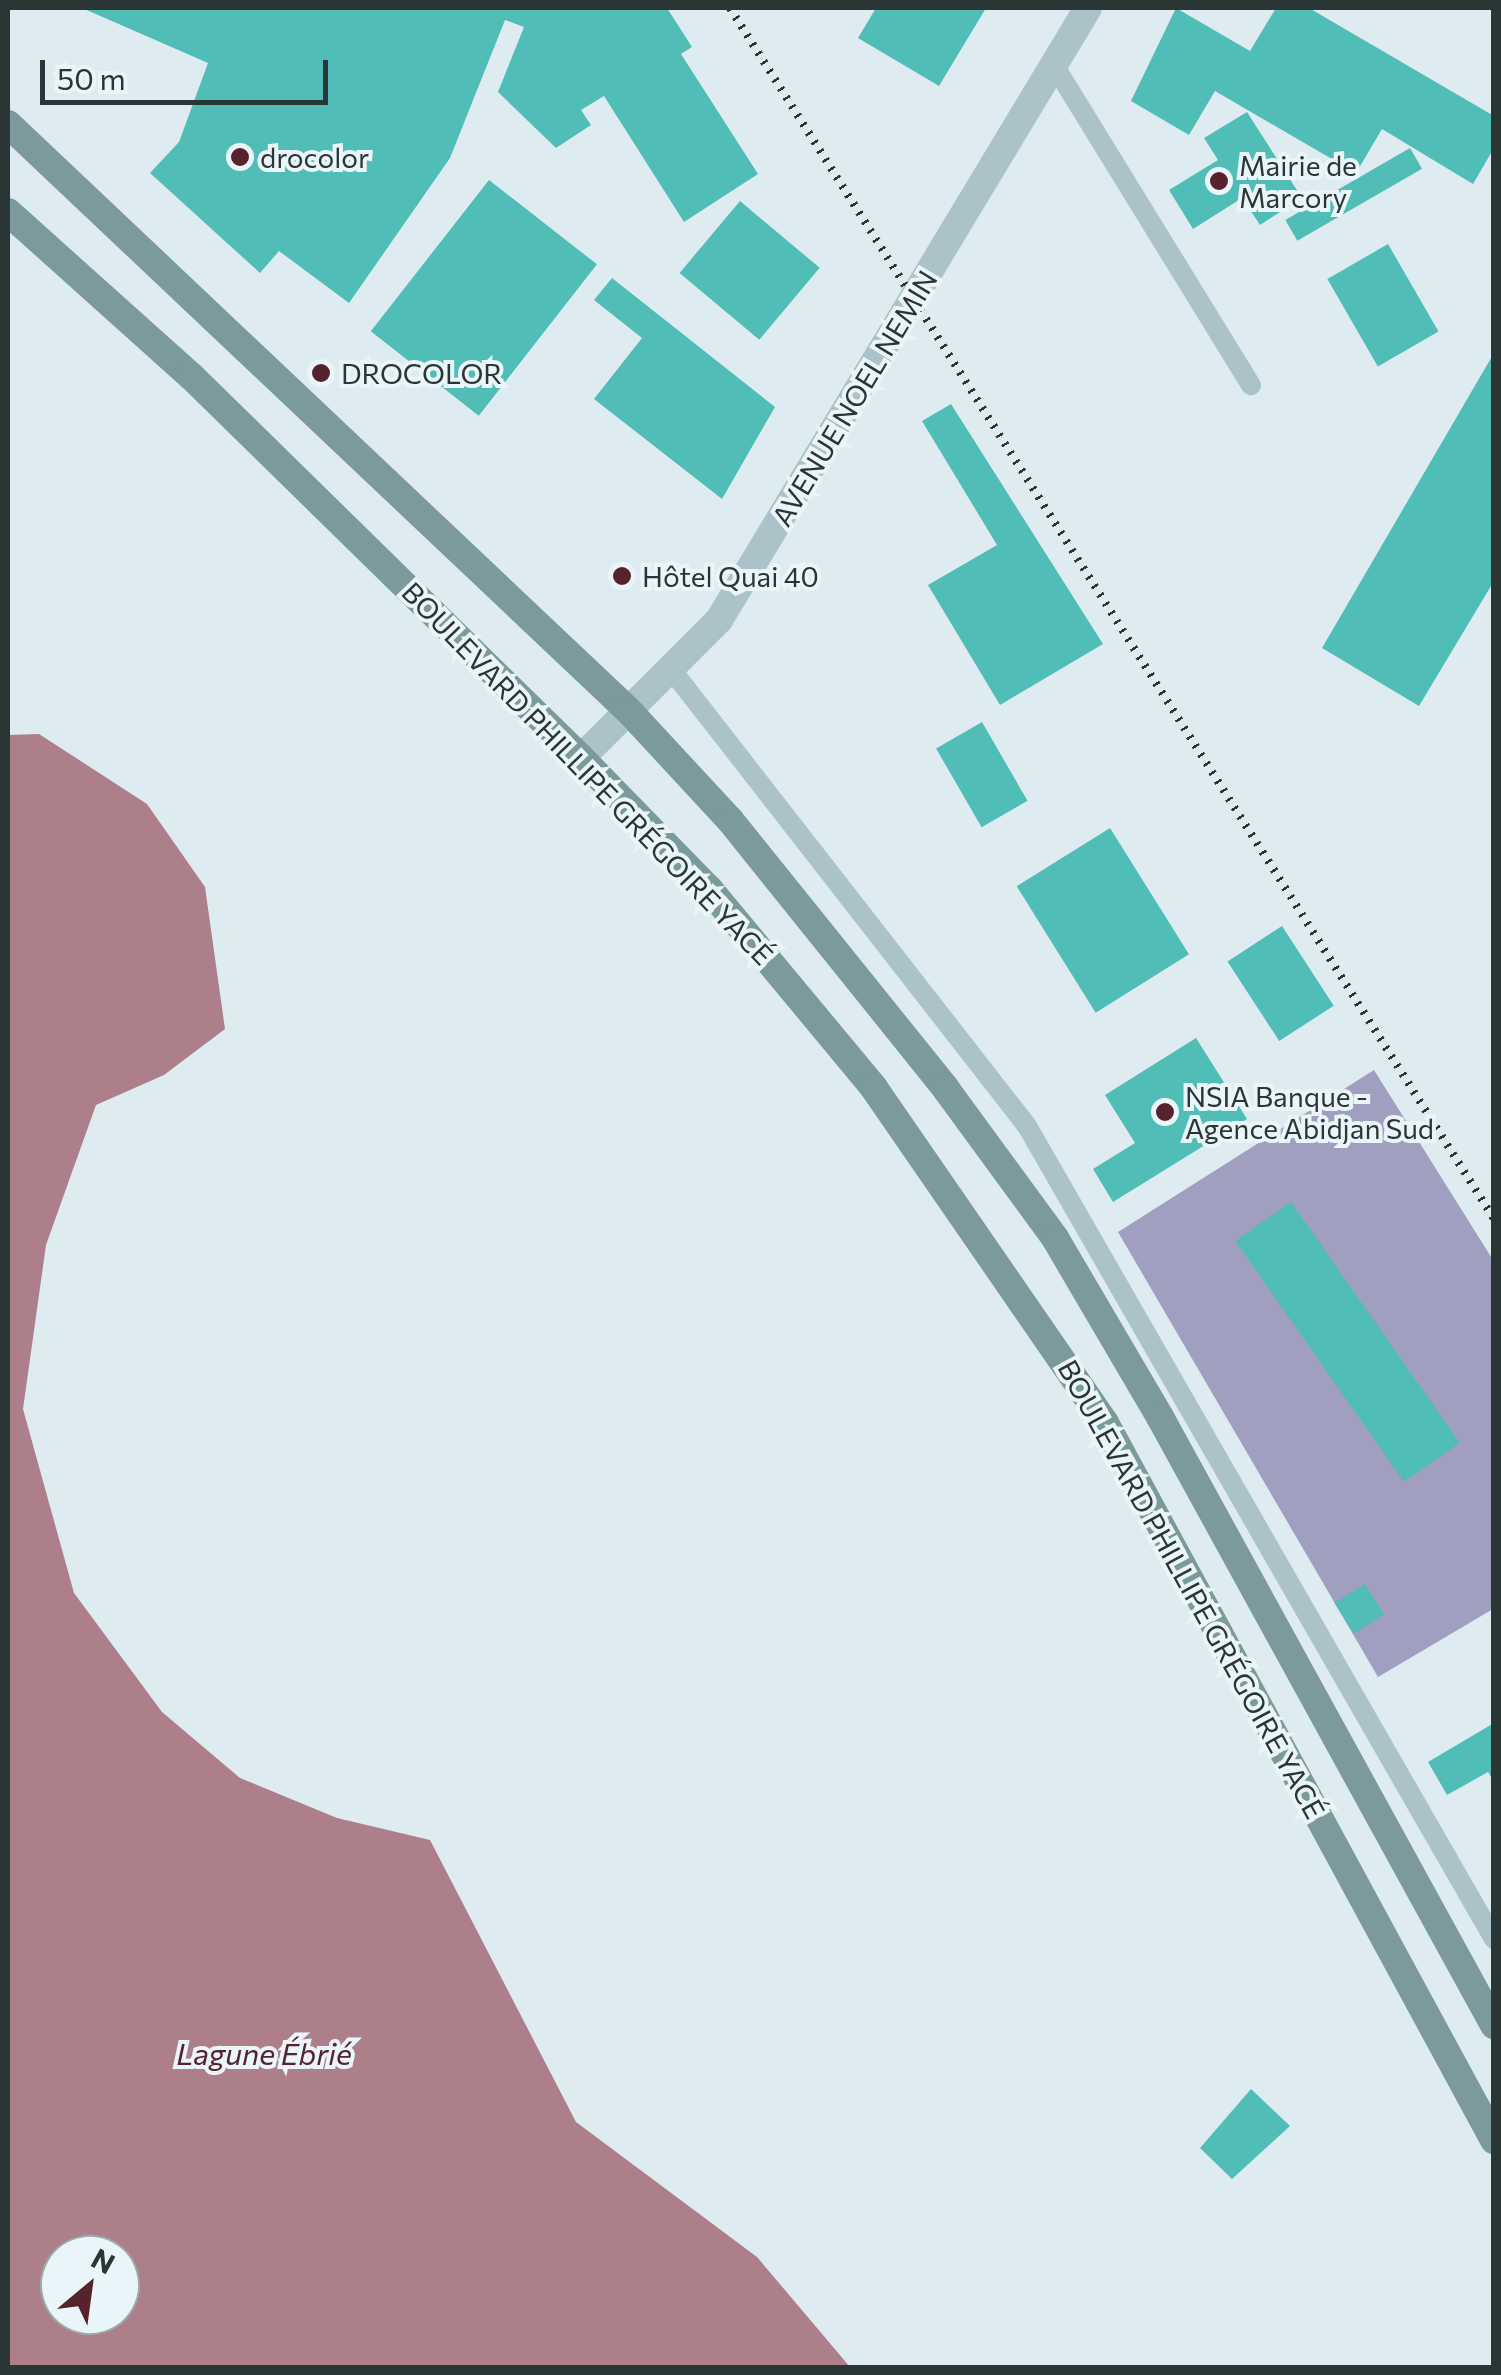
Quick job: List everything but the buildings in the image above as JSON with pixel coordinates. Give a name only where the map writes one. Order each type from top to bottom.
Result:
[{"type":"main road","name":"BOULEVARD PHILLIPE GRÉGOIRE YACÉ","points":[[8,124],[628,710],[790,894],[1055,1238],[1494,2025]]},
{"type":"main road","name":"BOULEVARD PHILLIPE GRÉGOIRE YACÉ","points":[[8,212],[191,376],[581,758],[775,964],[960,1200],[1105,1423],[1494,2140]]},
{"type":"street","name":"AVENUE NOEL NEMIN","points":[[581,758],[628,710],[674,672],[719,620],[1088,8]]},
{"type":"lane","points":[[1054,65],[1251,385]]},
{"type":"lane","points":[[674,672],[1027,1126],[1494,1938]]},
{"type":"shaded area","points":[[1374,1070],[1493,1260],[1493,1609],[1378,1677],[1118,1232]]},
{"type":"water","name":"Lagune Ébrié","points":[[39,734],[147,804],[205,887],[225,1029],[164,1075],[96,1105],[46,1245],[23,1409],[74,1593],[162,1712],[240,1778],[337,1818],[430,1840],[576,2122],[757,2257],[850,2367],[8,2367],[8,735]]},
{"type":"railway","points":[[730,8],[1494,1219]]},
{"type":"place","name":"drocolor","points":[[240,157]]},
{"type":"place","name":"Mairie de Marcory","points":[[1219,181]]},
{"type":"place","name":"DROCOLOR","points":[[321,373]]},
{"type":"place","name":"Hôtel Quai 40","points":[[622,576]]},
{"type":"place","name":"NSIA Banque - Agence Abidjan Sud","points":[[1165,1112]]}]
